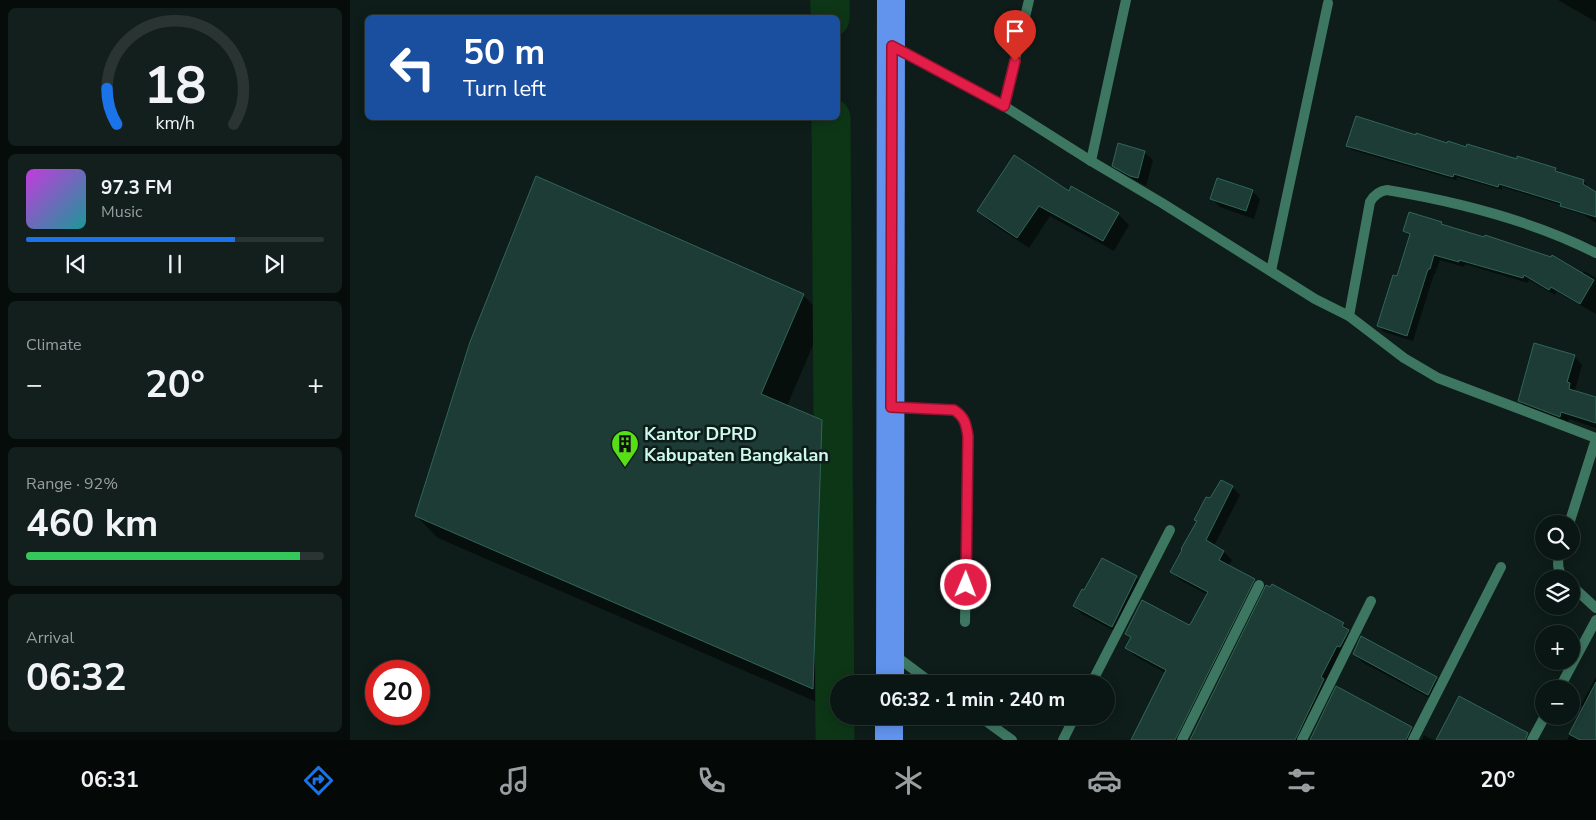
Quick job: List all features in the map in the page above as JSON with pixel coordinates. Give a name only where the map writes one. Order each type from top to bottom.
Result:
[{"type":"highway","points":[[890,675],[891,0]]},
{"type":"highway","points":[[889,725],[889,740]]},
{"type":"street","points":[[1004,106],[1029,0]]},
{"type":"street","points":[[1091,161],[1126,0]]},
{"type":"street","points":[[1271,271],[1328,3]]},
{"type":"street","points":[[892,46],[1004,106],[1091,161],[1162,202],[1315,299],[1348,316],[1404,358],[1438,378],[1596,438],[1571,515]]},
{"type":"street","points":[[1348,316],[1370,202],[1373,197],[1382,191],[1387,190],[1437,198],[1484,211],[1563,236],[1596,253]]},
{"type":"street","points":[[891,407],[954,410],[966,422],[968,436],[965,622]]},
{"type":"street","points":[[1097,675],[1170,530]]},
{"type":"street","points":[[1413,740],[1501,567]]},
{"type":"street","points":[[1182,740],[1259,585]]},
{"type":"street","points":[[1580,593],[1596,608]]},
{"type":"street","points":[[1302,740],[1371,600]]},
{"type":"street","points":[[1564,680],[1596,620]]},
{"type":"street","points":[[891,652],[921,675]]},
{"type":"street","points":[[991,725],[1012,740]]},
{"type":"street","points":[[1063,740],[1070,725]]},
{"type":"street","points":[[1532,740],[1540,725]]},
{"type":"building","points":[[1356,116],[1416,135],[1416,133],[1466,147],[1467,144],[1556,168],[1555,171],[1584,180],[1583,184],[1596,192],[1596,217],[1560,206],[1561,203],[1499,184],[1498,187],[1454,174],[1453,177],[1346,146]]},
{"type":"building","points":[[1118,143],[1145,151],[1138,178],[1130,176],[1112,166]]},
{"type":"building","points":[[1014,155],[1069,191],[1071,186],[1119,213],[1103,241],[1039,206],[1017,238],[977,211]]},
{"type":"building","name":"Kantor DPRD Kabupaten Bangkalan","points":[[536,176],[804,294],[761,394],[822,420],[813,689],[415,516],[470,342]]},
{"type":"building","points":[[1217,178],[1253,190],[1246,211],[1210,199]]},
{"type":"building","points":[[1409,212],[1484,237],[1485,235],[1551,257],[1552,255],[1594,280],[1580,304],[1551,287],[1549,290],[1524,275],[1523,278],[1434,255],[1407,336],[1377,326],[1393,275],[1397,276],[1410,234],[1403,231]]},
{"type":"building","points":[[1534,343],[1575,355],[1567,382],[1570,383],[1569,389],[1596,397],[1596,423],[1561,412],[1560,417],[1518,401]]},
{"type":"building","points":[[1221,480],[1233,486],[1206,540],[1224,551],[1219,560],[1255,579],[1175,740],[1131,740],[1166,670],[1125,648],[1131,637],[1125,634],[1142,600],[1189,625],[1191,623],[1208,592],[1170,572],[1197,521],[1194,520],[1206,497],[1210,498]]},
{"type":"building","points":[[1102,558],[1137,576],[1112,627],[1073,606]]},
{"type":"building","points":[[1272,584],[1344,623],[1342,626],[1349,630],[1340,647],[1337,646],[1321,677],[1324,679],[1295,740],[1190,740],[1266,585],[1270,587]]},
{"type":"building","points":[[1361,636],[1437,677],[1428,695],[1353,654]]},
{"type":"building","points":[[1596,682],[1596,740],[1580,740],[1569,734],[1574,725],[1580,725],[1580,713]]},
{"type":"building","points":[[1336,686],[1412,727],[1406,740],[1310,740]]},
{"type":"building","points":[[1459,696],[1528,733],[1525,740],[1436,740]]},
{"type":"waterway","points":[[830,0],[830,15]]},
{"type":"waterway","points":[[831,120],[835,740]]},
{"type":"place","name":"Kantor DPRD Kabupaten Bangkalan","points":[[625,468]]},
{"type":"route","points":[[966,585],[968,436],[966,422],[954,410],[891,407],[892,46],[1004,106],[1015,61]]}]
